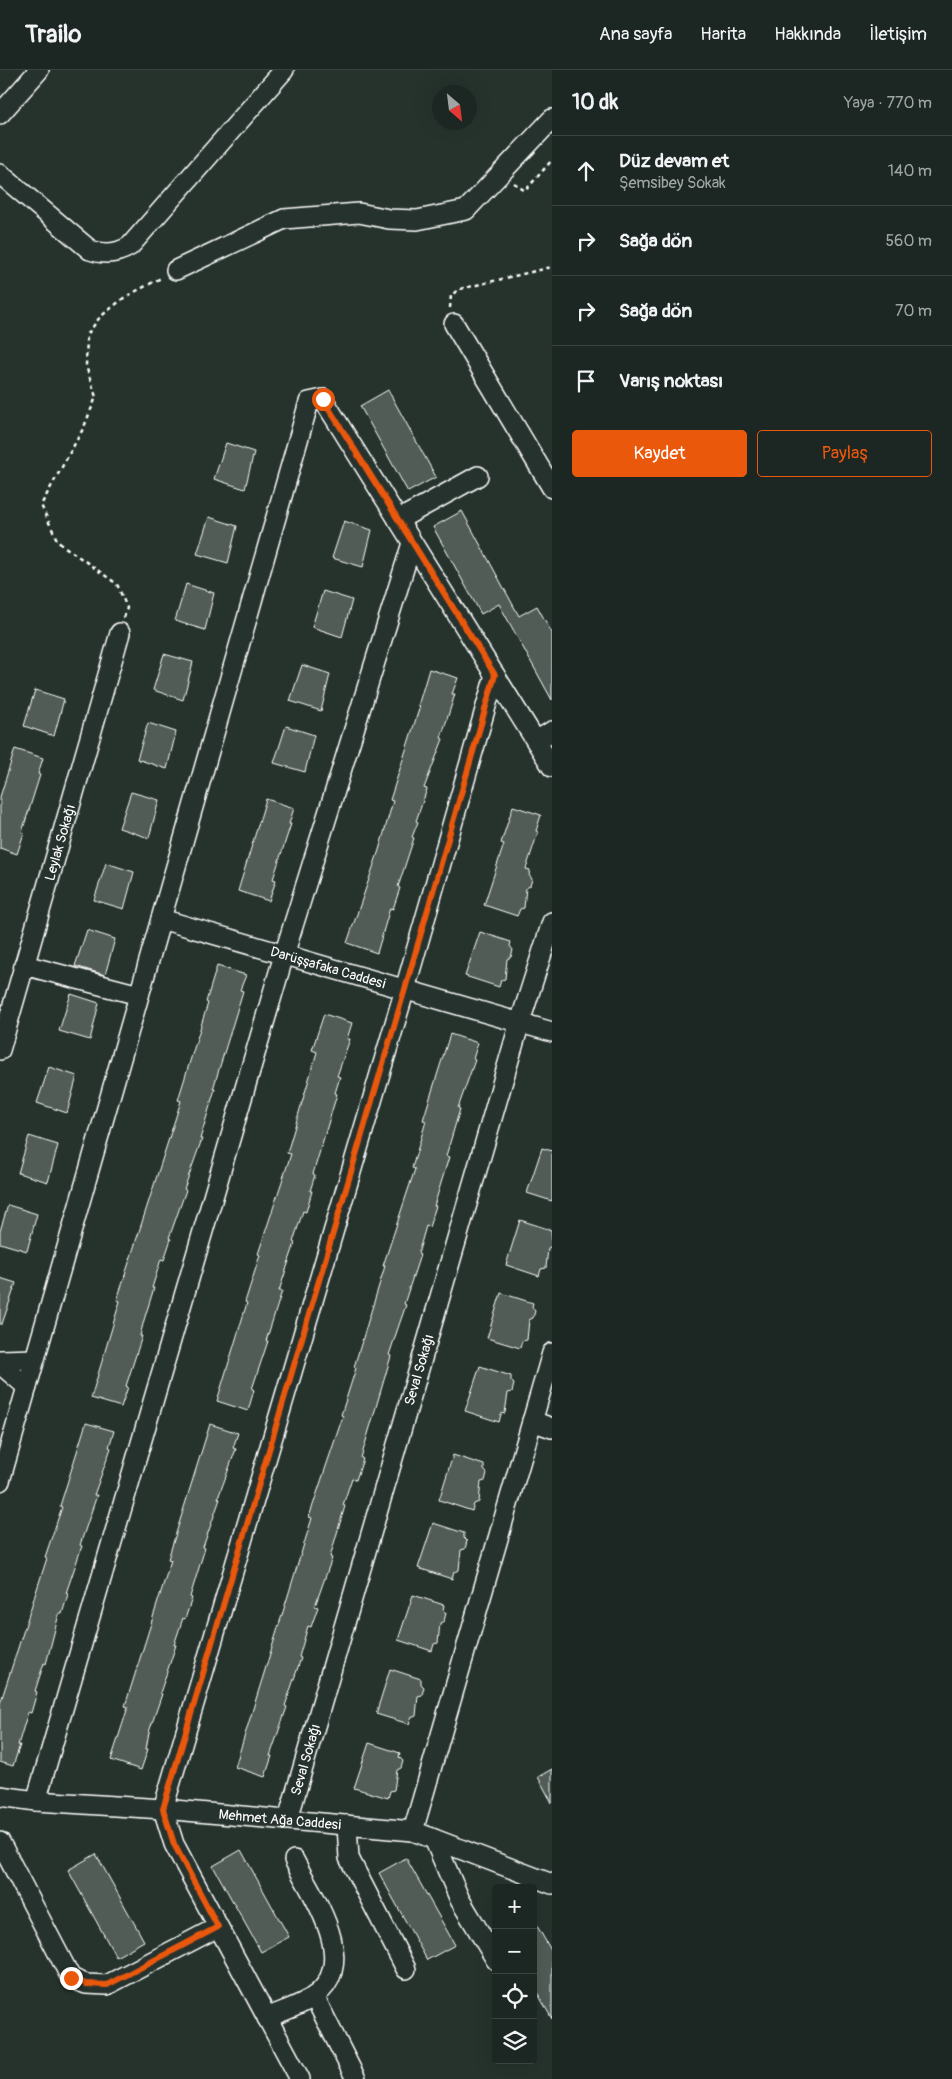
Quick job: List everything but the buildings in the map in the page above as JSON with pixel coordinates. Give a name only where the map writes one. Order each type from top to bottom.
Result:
[{"type":"street","points":[[0,114],[39,70]]},
{"type":"street","points":[[0,174],[90,250],[102,254],[116,252],[130,246],[284,70]]},
{"type":"street","points":[[176,270],[284,219],[359,213],[389,219],[417,220],[466,210],[552,119]]},
{"type":"street","points":[[454,324],[552,488]]},
{"type":"street","points":[[0,1480],[309,402],[323,399],[552,767]]},
{"type":"street","points":[[398,520],[478,476]]},
{"type":"street","points":[[36,1801],[284,955],[412,543]]},
{"type":"street","name":"Leylak Sokağı","points":[[0,1050],[120,634]]},
{"type":"street","points":[[300,2079],[174,1844],[163,1809],[405,989],[495,675]]},
{"type":"street","points":[[536,741],[552,731]]},
{"type":"street","name":"Darüşşafaka Caddesi","points":[[161,919],[552,1032]]},
{"type":"street","name":"Seval Sokağı","points":[[288,1820],[520,1022],[552,922]]},
{"type":"street","points":[[24,965],[139,995]]},
{"type":"street","points":[[412,1831],[552,1353]]},
{"type":"street","points":[[0,1360],[35,1359]]},
{"type":"street","points":[[0,1364],[27,1387]]},
{"type":"street","points":[[532,1421],[552,1428]]},
{"type":"street","name":"Mehmet Ağa Caddesi","points":[[0,1796],[36,1801],[163,1809],[412,1831],[552,1884]]},
{"type":"street","points":[[347,1825],[349,1858],[406,1969]]},
{"type":"street","points":[[434,1839],[460,1900],[492,1953]]},
{"type":"street","points":[[0,1842],[71,1978],[86,1984],[107,1985],[218,1927]]},
{"type":"street","points":[[267,2018],[314,1996],[331,1975],[334,1957],[328,1926],[294,1860]]},
{"type":"street","points":[[314,1996],[356,2079]]},
{"type":"path","points":[[502,173],[525,191],[552,160]]},
{"type":"path","points":[[454,324],[450,306],[451,295],[460,289],[552,267]]},
{"type":"path","points":[[120,634],[127,608],[117,584],[58,542],[41,505],[84,427],[96,397],[86,366],[87,335],[100,317],[125,297],[176,270]]},
{"type":"route","points":[[71,1978],[86,1984],[107,1985],[218,1927],[174,1844],[163,1809],[405,989],[495,675],[323,399]]}]
